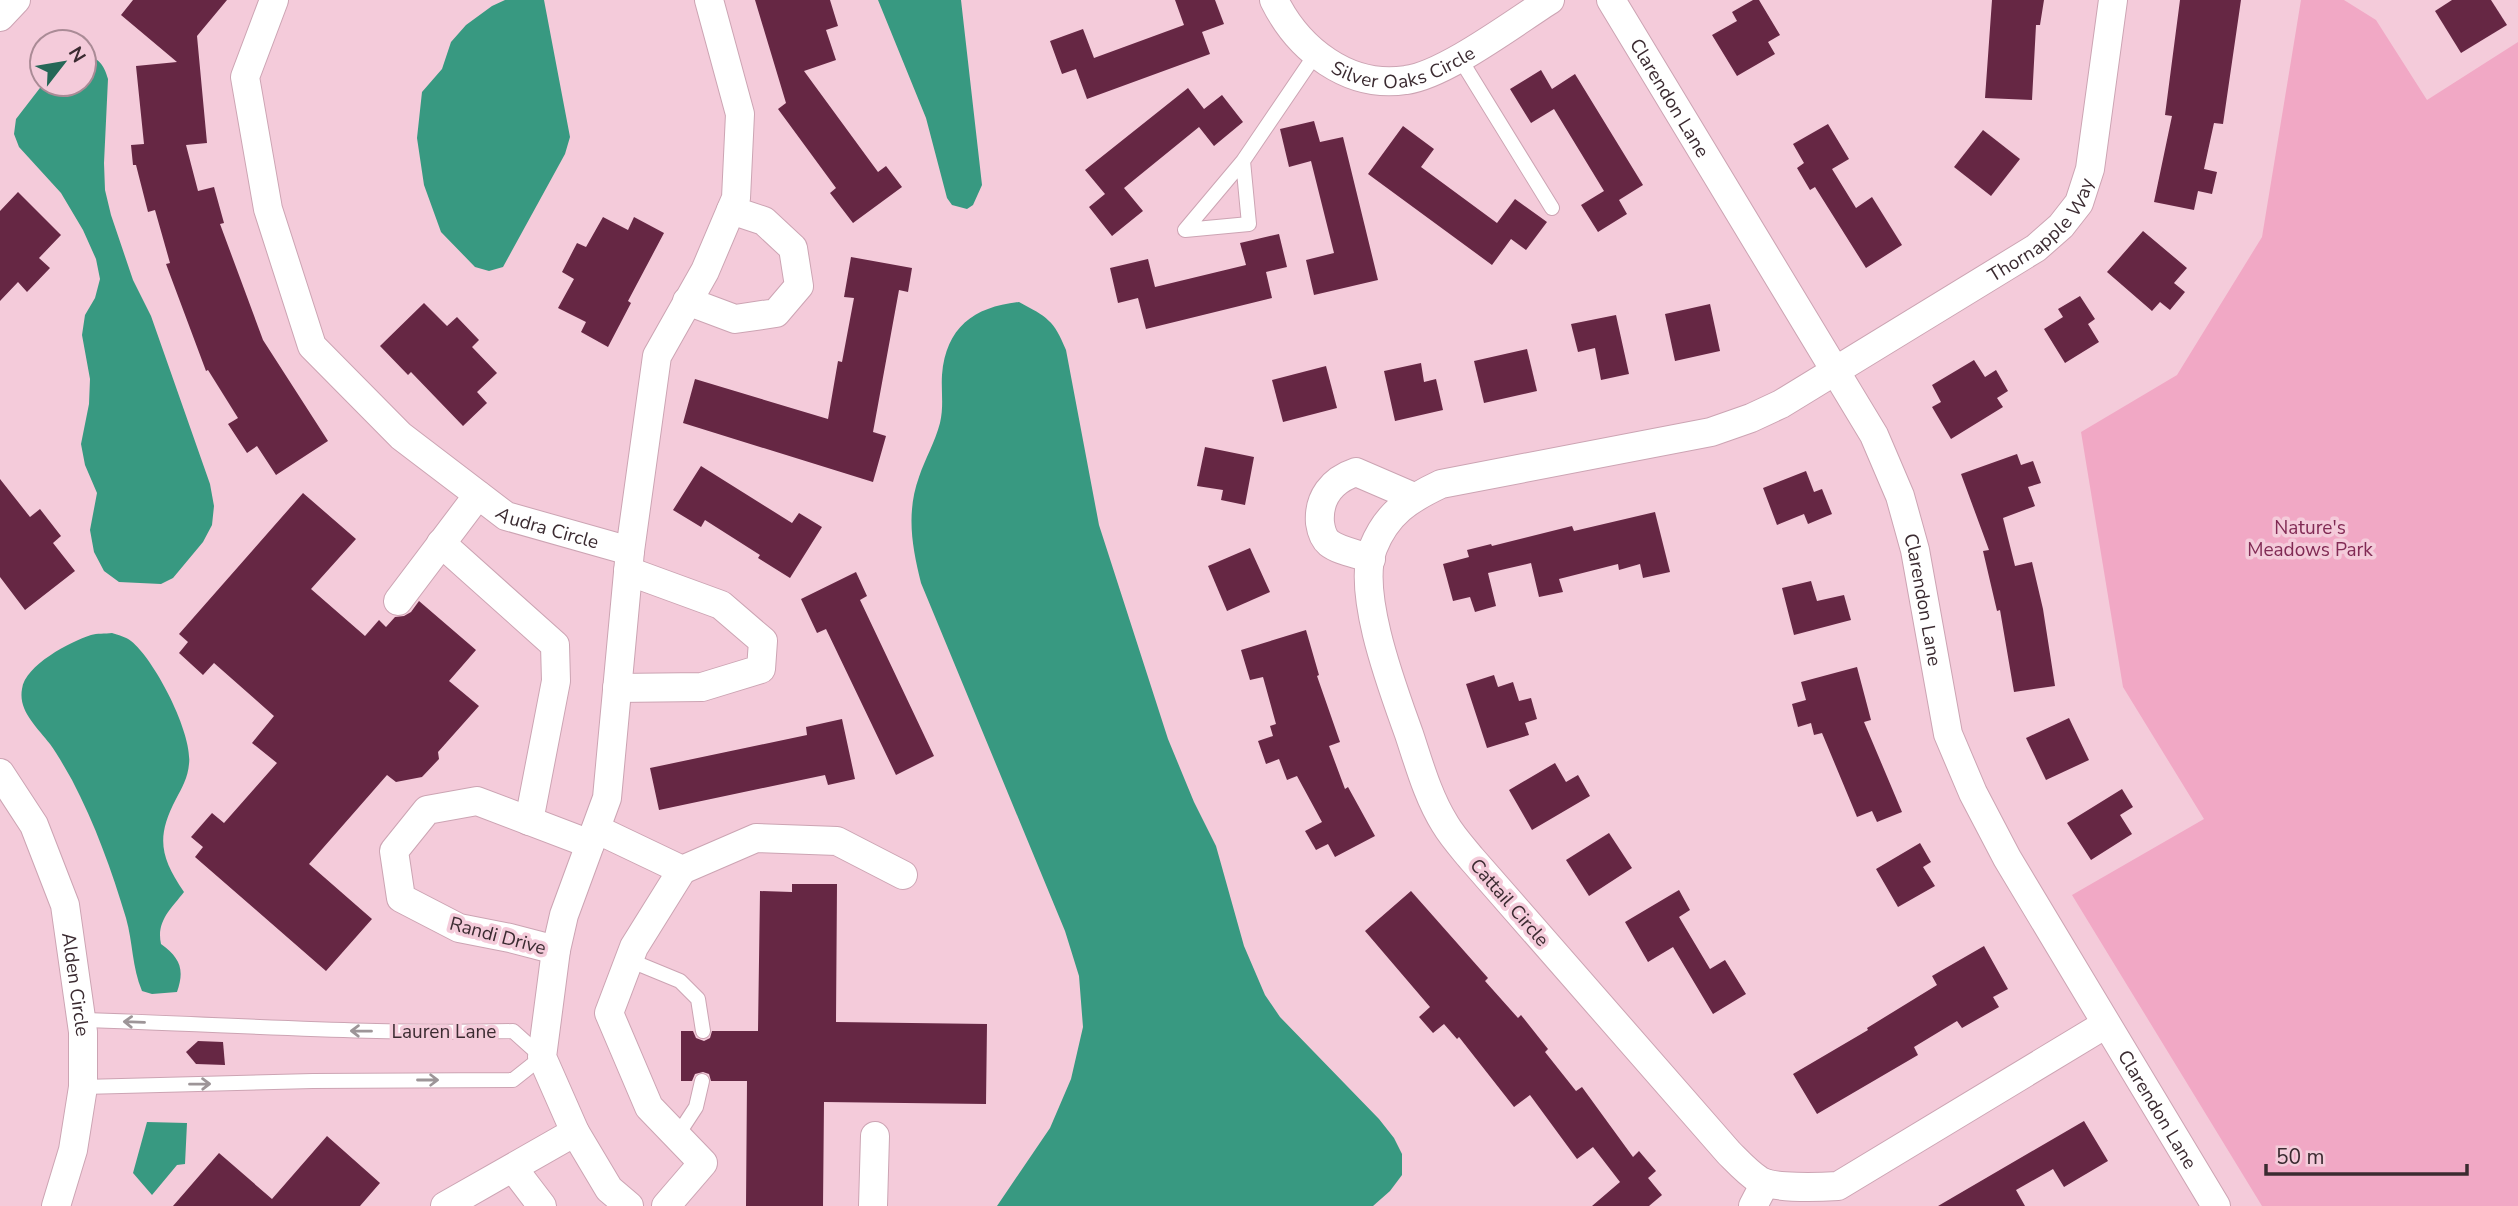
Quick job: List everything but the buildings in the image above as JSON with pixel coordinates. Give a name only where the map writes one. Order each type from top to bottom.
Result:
[{"type":"street","points":[[0,17],[16,0]]},
{"type":"street","name":"Audra Circle","points":[[274,0],[245,77],[268,209],[312,346],[401,436],[506,516],[629,561],[721,605],[763,641],[761,669],[702,687],[617,688]]},
{"type":"street","points":[[629,561],[657,356],[705,271],[736,198],[740,114],[709,0]]},
{"type":"street","name":"Silver Oaks Circle","points":[[1274,0],[1283,19],[1315,55],[1340,70],[1373,79],[1406,80],[1440,69],[1550,0]]},
{"type":"street","name":"Clarendon Lane","points":[[1611,0],[1874,435],[1900,496],[1917,563],[1948,734],[1973,793],[2007,858],[2216,1206]]},
{"type":"street","name":"Thornapple Way","points":[[1834,372],[2036,248],[2061,226],[2079,203],[2090,169],[2113,0]]},
{"type":"street","points":[[687,301],[735,319],[776,313],[799,286],[793,248],[764,221],[731,210]]},
{"type":"street","name":"Cattail Circle","points":[[1834,372],[1781,404],[1711,432],[1441,484],[1414,497],[1390,517],[1372,549],[1369,580],[1374,621],[1386,668],[1424,779],[1445,824],[1471,858],[1729,1153],[1759,1194],[1814,1187],[1835,1196],[2106,1024]]},
{"type":"street","points":[[1371,559],[1329,544],[1323,536],[1320,508],[1327,491],[1337,481],[1356,472],[1414,497]]},
{"type":"street","points":[[398,601],[478,495]]},
{"type":"street","points":[[441,543],[555,645],[556,681],[529,821]]},
{"type":"street","name":"Randi Drive","points":[[541,1057],[556,950],[564,915],[607,798],[629,561]]},
{"type":"street","name":"Alden Circle","points":[[0,773],[34,825],[65,905],[81,1020],[83,1087],[73,1150],[56,1206]]},
{"type":"street","name":"Randi Drive","points":[[556,950],[459,928],[401,898],[394,851],[427,810],[477,801],[529,821],[593,836]]},
{"type":"street","points":[[593,836],[682,870]]},
{"type":"street","points":[[666,1206],[703,1163],[649,1107],[609,1013],[634,947],[682,870],[755,838],[837,841],[903,875]]},
{"type":"street","points":[[541,1057],[575,1132],[609,1189],[629,1206]]},
{"type":"street","points":[[455,1204],[575,1132]]},
{"type":"street","points":[[873,1206],[875,1136]]},
{"type":"street","points":[[513,1168],[542,1206]]},
{"type":"lane","points":[[1243,161],[1249,224],[1185,230],[1243,161],[1315,55]]},
{"type":"lane","points":[[1459,57],[1552,208]]},
{"type":"lane","points":[[629,960],[680,981],[698,999],[703,1031]]},
{"type":"lane","name":"Lauren Lane","points":[[81,1020],[292,1029],[513,1031],[541,1057]]},
{"type":"lane","points":[[83,1087],[313,1081],[513,1080],[541,1057]]},
{"type":"lane","points":[[677,1136],[695,1107],[702,1081]]},
{"type":"green space","name":"Nature's Meadows Park","points":[[2301,0],[2344,0],[2376,20],[2427,100],[2518,42],[2518,1206],[2262,1206],[2072,895],[2204,819],[2123,687],[2081,432],[2177,375],[2262,237]]},
{"type":"shaded area","points":[[505,0],[544,0],[570,137],[565,154],[503,267],[489,271],[475,267],[441,232],[424,185],[417,138],[422,92],[442,69],[451,42],[466,25]]},
{"type":"shaded area","points":[[878,0],[961,0],[982,185],[973,205],[967,209],[952,205],[947,198],[926,118]]},
{"type":"shaded area","points":[[98,61],[105,70],[108,79],[105,190],[111,215],[133,280],[151,316],[210,484],[214,506],[212,525],[203,542],[173,578],[161,584],[119,582],[104,571],[94,552],[90,530],[97,493],[85,465],[81,444],[89,404],[90,379],[82,335],[85,315],[95,298],[100,279],[96,259],[83,230],[61,193],[19,147],[14,134],[16,119],[32,98],[98,98]]},
{"type":"shaded area","points":[[1019,302],[1048,320],[1058,332],[1066,350],[1099,525],[1168,739],[1216,846],[1244,946],[1265,995],[1280,1017],[1379,1119],[1394,1138],[1402,1154],[1402,1175],[1390,1191],[1373,1206],[997,1206],[1050,1128],[1071,1079],[1083,1027],[1079,976],[1065,931],[921,583],[913,543],[912,517],[915,490],[940,423],[942,375],[949,344],[965,322],[976,315]]},
{"type":"shaded area","points":[[112,633],[131,641],[151,664],[179,717],[189,751],[187,773],[163,836],[163,847],[170,868],[184,892],[166,916],[160,936],[161,944],[173,954],[179,965],[181,977],[177,992],[152,994],[142,991],[126,918],[96,831],[72,780],[23,704],[22,689],[25,680],[40,663],[82,638],[93,634]]},
{"type":"shaded area","points":[[147,1122],[187,1123],[185,1164],[177,1165],[152,1195],[133,1173]]}]
